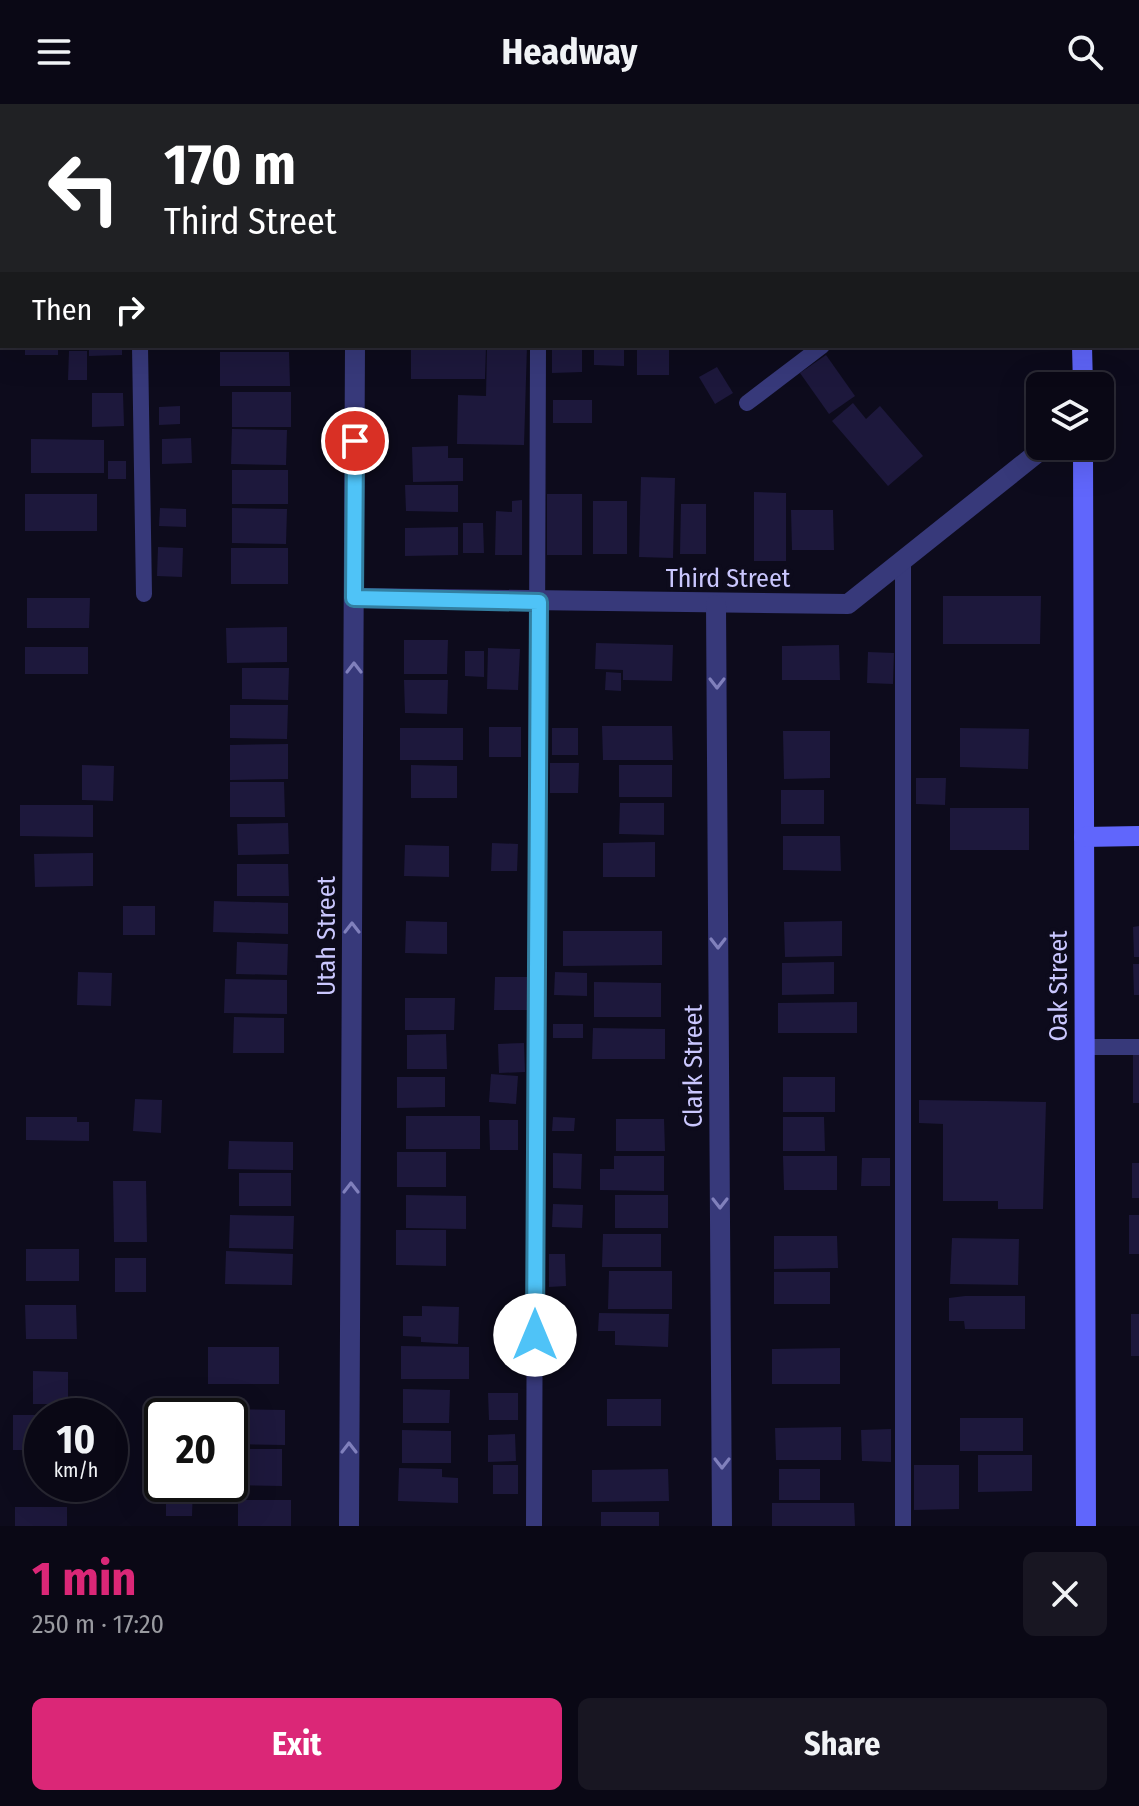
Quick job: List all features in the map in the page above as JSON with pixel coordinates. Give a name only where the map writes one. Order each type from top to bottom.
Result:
[{"type":"main road","points":[[1082,348],[1083,372]]},
{"type":"main road","name":"Oak Street","points":[[1083,460],[1086,1526]]},
{"type":"main road","points":[[1084,837],[1139,836]]},
{"type":"street","name":"Utah Street","points":[[349,1526],[355,348]]},
{"type":"street","name":"Third Street","points":[[354,598],[716,605],[848,604],[1028,460]]},
{"type":"street","name":"Clark Street","points":[[716,605],[722,1526]]},
{"type":"lane","points":[[140,348],[144,594]]},
{"type":"lane","points":[[534,1526],[538,348]]},
{"type":"lane","points":[[747,403],[819,348]]},
{"type":"lane","points":[[903,560],[903,1526]]},
{"type":"lane","points":[[1084,1047],[1139,1047]]},
{"type":"building","points":[[25,348],[58,348],[58,355],[25,355]]},
{"type":"building","points":[[89,348],[122,348],[122,355],[89,356]]},
{"type":"building","points":[[411,348],[486,348],[485,379],[411,379]]},
{"type":"building","points":[[487,348],[527,348],[524,445],[457,444],[458,395],[486,396]]},
{"type":"building","points":[[552,348],[582,348],[582,372],[552,373]]},
{"type":"building","points":[[594,348],[624,348],[624,366],[594,365]]},
{"type":"building","points":[[637,348],[669,348],[669,375],[637,375]]},
{"type":"building","points":[[69,351],[87,351],[87,380],[68,380]]},
{"type":"building","points":[[220,352],[289,352],[290,386],[220,386]]},
{"type":"building","points":[[826,355],[855,396],[829,414],[800,373]]},
{"type":"building","points":[[717,367],[733,393],[715,404],[699,377]]},
{"type":"building","points":[[232,392],[291,392],[291,427],[232,427]]},
{"type":"building","points":[[92,393],[123,393],[124,426],[92,427]]},
{"type":"building","points":[[553,400],[592,400],[592,423],[553,423]]},
{"type":"building","points":[[853,403],[866,419],[880,406],[923,456],[888,486],[832,421]]},
{"type":"building","points":[[180,406],[180,424],[159,425],[159,407]]},
{"type":"building","points":[[232,429],[287,430],[286,465],[231,464]]},
{"type":"building","points":[[191,438],[192,463],[162,464],[162,439]]},
{"type":"building","points":[[31,439],[104,440],[104,473],[31,473]]},
{"type":"building","points":[[448,446],[448,458],[463,458],[463,481],[413,482],[412,447]]},
{"type":"building","points":[[108,461],[126,461],[126,479],[108,479]]},
{"type":"building","points":[[232,470],[288,470],[288,504],[232,504]]},
{"type":"building","points":[[641,477],[675,478],[673,558],[639,557]]},
{"type":"building","points":[[405,485],[458,485],[458,512],[406,511]]},
{"type":"building","points":[[754,492],[786,493],[786,561],[754,561]]},
{"type":"building","points":[[25,494],[97,494],[97,531],[25,531]]},
{"type":"building","points":[[547,494],[582,494],[582,555],[547,555]]},
{"type":"building","points":[[522,500],[522,555],[495,555],[496,511],[512,512],[512,501]]},
{"type":"building","points":[[593,501],[627,501],[627,554],[593,554]]},
{"type":"building","points":[[681,504],[706,504],[706,554],[680,554]]},
{"type":"building","points":[[160,508],[186,509],[186,527],[159,526]]},
{"type":"building","points":[[232,508],[287,509],[286,544],[232,543]]},
{"type":"building","points":[[791,510],[833,510],[834,550],[792,550]]},
{"type":"building","points":[[463,523],[483,523],[484,553],[463,553]]},
{"type":"building","points":[[458,527],[458,555],[405,556],[405,528]]},
{"type":"building","points":[[158,547],[183,548],[182,577],[157,576]]},
{"type":"building","points":[[231,548],[288,548],[288,584],[231,584]]},
{"type":"building","points":[[943,596],[1041,596],[1040,644],[943,644]]},
{"type":"building","points":[[27,598],[90,598],[89,628],[27,628]]},
{"type":"building","points":[[287,627],[287,662],[227,663],[226,628]]},
{"type":"building","points":[[404,640],[448,640],[447,674],[404,674]]},
{"type":"building","points":[[596,643],[673,645],[672,681],[623,680],[623,670],[595,669]]},
{"type":"building","points":[[839,645],[840,680],[782,680],[782,646]]},
{"type":"building","points":[[25,647],[88,647],[88,674],[25,674]]},
{"type":"building","points":[[488,648],[520,649],[518,690],[487,689]]},
{"type":"building","points":[[465,651],[484,651],[484,677],[465,676]]},
{"type":"building","points":[[868,652],[894,653],[893,684],[867,683]]},
{"type":"building","points":[[242,668],[289,668],[288,700],[242,699]]},
{"type":"building","points":[[606,672],[621,673],[621,691],[605,690]]},
{"type":"building","points":[[404,680],[448,680],[447,714],[405,713]]},
{"type":"building","points":[[230,705],[288,705],[287,739],[230,738]]},
{"type":"building","points":[[602,726],[672,726],[673,760],[603,760]]},
{"type":"building","points":[[489,727],[521,727],[521,757],[489,757]]},
{"type":"building","points":[[400,728],[463,728],[463,760],[400,760]]},
{"type":"building","points":[[552,728],[578,728],[578,755],[552,755]]},
{"type":"building","points":[[960,728],[1029,729],[1028,769],[960,767]]},
{"type":"building","points":[[783,731],[830,731],[830,778],[784,779]]},
{"type":"building","points":[[288,744],[288,779],[230,780],[230,745]]},
{"type":"building","points":[[550,763],[579,763],[578,793],[550,793]]},
{"type":"building","points":[[82,765],[114,766],[113,801],[82,800]]},
{"type":"building","points":[[411,765],[457,766],[457,798],[411,798]]},
{"type":"building","points":[[619,765],[672,765],[672,797],[619,797]]},
{"type":"building","points":[[916,778],[946,778],[945,805],[916,804]]},
{"type":"building","points":[[230,782],[284,782],[285,817],[230,817]]},
{"type":"building","points":[[781,790],[824,790],[824,824],[781,824]]},
{"type":"building","points":[[620,803],[664,803],[664,835],[619,834]]},
{"type":"building","points":[[20,805],[93,805],[93,837],[20,836]]},
{"type":"building","points":[[950,808],[1029,808],[1029,850],[950,850]]},
{"type":"building","points":[[288,823],[289,854],[238,855],[237,824]]},
{"type":"building","points":[[783,836],[840,836],[841,871],[783,870]]},
{"type":"building","points":[[655,842],[655,877],[603,877],[603,843]]},
{"type":"building","points":[[492,843],[518,844],[517,871],[491,871]]},
{"type":"building","points":[[405,845],[449,846],[449,877],[404,876]]},
{"type":"building","points":[[93,853],[93,886],[35,887],[34,854]]},
{"type":"building","points":[[237,864],[288,864],[289,896],[237,896]]},
{"type":"building","points":[[214,901],[288,903],[288,934],[213,932]]},
{"type":"building","points":[[123,906],[155,906],[155,935],[123,935]]},
{"type":"building","points":[[406,921],[447,922],[447,954],[405,953]]},
{"type":"building","points":[[842,921],[842,956],[785,957],[784,922]]},
{"type":"building","points":[[1139,926],[1139,957],[1134,957],[1133,927]]},
{"type":"building","points":[[563,931],[662,931],[662,965],[563,966]]},
{"type":"building","points":[[237,942],[288,944],[287,975],[236,974]]},
{"type":"building","points":[[834,962],[834,994],[782,995],[782,963]]},
{"type":"building","points":[[1133,964],[1139,964],[1139,995],[1134,995]]},
{"type":"building","points":[[78,972],[112,973],[111,1006],[77,1005]]},
{"type":"building","points":[[555,972],[587,973],[587,996],[554,995]]},
{"type":"building","points":[[495,977],[528,977],[528,1010],[494,1010]]},
{"type":"building","points":[[225,979],[287,980],[287,1014],[224,1013]]},
{"type":"building","points":[[594,982],[661,983],[661,1017],[594,1017]]},
{"type":"building","points":[[405,998],[455,998],[454,1030],[405,1030]]},
{"type":"building","points":[[857,1002],[857,1033],[778,1033],[778,1003]]},
{"type":"building","points":[[234,1017],[284,1018],[284,1053],[233,1053]]},
{"type":"building","points":[[553,1024],[583,1024],[583,1038],[553,1038]]},
{"type":"building","points":[[593,1028],[665,1029],[665,1059],[592,1059]]},
{"type":"building","points":[[446,1034],[447,1069],[407,1069],[407,1035]]},
{"type":"building","points":[[524,1043],[525,1072],[499,1073],[498,1044]]},
{"type":"building","points":[[1133,1055],[1139,1055],[1139,1103],[1133,1103]]},
{"type":"building","points":[[491,1074],[518,1076],[516,1104],[489,1102]]},
{"type":"building","points":[[397,1077],[445,1077],[445,1107],[397,1108]]},
{"type":"building","points":[[783,1077],[835,1077],[835,1112],[783,1112]]},
{"type":"building","points":[[135,1099],[162,1100],[161,1133],[133,1131]]},
{"type":"building","points":[[919,1100],[1046,1102],[1043,1209],[998,1209],[998,1201],[943,1201],[943,1124],[919,1123]]},
{"type":"building","points":[[406,1116],[480,1116],[480,1149],[406,1149]]},
{"type":"building","points":[[26,1117],[77,1117],[77,1122],[89,1122],[89,1141],[26,1140]]},
{"type":"building","points":[[553,1117],[575,1118],[574,1131],[552,1131]]},
{"type":"building","points":[[783,1117],[824,1117],[825,1151],[783,1151]]},
{"type":"building","points":[[616,1119],[664,1119],[665,1151],[616,1151]]},
{"type":"building","points":[[489,1120],[518,1120],[518,1150],[490,1150]]},
{"type":"building","points":[[229,1141],[293,1142],[293,1170],[228,1169]]},
{"type":"building","points":[[397,1152],[446,1152],[446,1187],[397,1187]]},
{"type":"building","points":[[553,1153],[582,1154],[581,1189],[553,1188]]},
{"type":"building","points":[[614,1156],[664,1156],[664,1191],[600,1190],[600,1169],[614,1169]]},
{"type":"building","points":[[783,1156],[837,1156],[837,1190],[784,1190]]},
{"type":"building","points":[[862,1158],[890,1158],[890,1186],[861,1186]]},
{"type":"building","points":[[1132,1163],[1139,1163],[1139,1198],[1132,1198]]},
{"type":"building","points":[[239,1173],[291,1173],[291,1206],[239,1206]]},
{"type":"building","points":[[113,1181],[146,1181],[147,1242],[114,1242]]},
{"type":"building","points":[[406,1195],[466,1196],[466,1229],[406,1228]]},
{"type":"building","points":[[615,1195],[668,1195],[668,1228],[615,1228]]},
{"type":"building","points":[[553,1204],[583,1205],[582,1228],[552,1227]]},
{"type":"building","points":[[230,1215],[294,1216],[293,1249],[229,1248]]},
{"type":"building","points":[[1129,1215],[1139,1215],[1139,1254],[1129,1254]]},
{"type":"building","points":[[396,1230],[446,1230],[446,1266],[396,1265]]},
{"type":"building","points":[[603,1234],[661,1234],[661,1267],[602,1267]]},
{"type":"building","points":[[774,1236],[837,1236],[838,1268],[774,1269]]},
{"type":"building","points":[[952,1238],[1019,1239],[1018,1285],[950,1284]]},
{"type":"building","points":[[26,1249],[79,1249],[79,1281],[26,1281]]},
{"type":"building","points":[[226,1251],[293,1254],[292,1285],[225,1284]]},
{"type":"building","points":[[549,1254],[565,1254],[566,1286],[549,1287]]},
{"type":"building","points":[[115,1258],[146,1258],[146,1292],[115,1292]]},
{"type":"building","points":[[609,1271],[672,1271],[672,1309],[608,1309]]},
{"type":"building","points":[[774,1272],[830,1272],[830,1304],[774,1304]]},
{"type":"building","points":[[1025,1296],[1025,1329],[965,1329],[964,1321],[949,1321],[949,1298]]},
{"type":"building","points":[[25,1305],[76,1305],[77,1339],[26,1339]]},
{"type":"building","points":[[422,1306],[459,1307],[458,1344],[421,1342],[421,1337],[403,1336],[403,1316],[422,1316]]},
{"type":"building","points":[[599,1313],[669,1314],[668,1347],[615,1345],[615,1331],[598,1331]]},
{"type":"building","points":[[1131,1314],[1139,1314],[1139,1356],[1131,1356]]},
{"type":"building","points":[[401,1346],[469,1347],[469,1379],[401,1379]]},
{"type":"building","points":[[208,1347],[279,1347],[279,1384],[208,1384]]},
{"type":"building","points":[[840,1348],[840,1384],[772,1384],[772,1349]]},
{"type":"building","points":[[33,1371],[68,1372],[68,1398],[33,1398]]},
{"type":"building","points":[[403,1389],[450,1390],[449,1423],[403,1423]]},
{"type":"building","points":[[488,1393],[518,1393],[518,1420],[489,1420]]},
{"type":"building","points":[[607,1399],[661,1399],[661,1426],[607,1426]]},
{"type":"building","points":[[248,1409],[285,1410],[285,1445],[248,1444]]},
{"type":"building","points":[[13,1415],[24,1415],[24,1450],[13,1450]]},
{"type":"building","points":[[960,1418],[1023,1418],[1023,1451],[960,1451]]},
{"type":"building","points":[[841,1427],[841,1460],[776,1460],[775,1428]]},
{"type":"building","points":[[891,1429],[891,1462],[862,1461],[861,1430]]},
{"type":"building","points":[[402,1430],[451,1431],[451,1463],[402,1463]]},
{"type":"building","points":[[515,1434],[516,1461],[488,1462],[488,1435]]},
{"type":"building","points":[[248,1449],[282,1449],[282,1486],[248,1485]]},
{"type":"building","points":[[978,1455],[1032,1455],[1032,1491],[978,1492]]},
{"type":"building","points":[[493,1465],[518,1465],[518,1494],[493,1494]]},
{"type":"building","points":[[914,1465],[959,1465],[959,1509],[914,1510]]},
{"type":"building","points":[[399,1468],[442,1469],[442,1477],[458,1478],[458,1503],[398,1501]]},
{"type":"building","points":[[668,1469],[669,1501],[592,1502],[592,1470]]},
{"type":"building","points":[[779,1469],[820,1469],[820,1500],[779,1500]]},
{"type":"building","points":[[291,1500],[291,1526],[238,1526],[238,1502]]},
{"type":"building","points":[[166,1502],[192,1502],[192,1516],[166,1516]]},
{"type":"building","points":[[772,1503],[854,1503],[855,1526],[772,1526]]},
{"type":"building","points":[[15,1507],[67,1507],[67,1526],[15,1526]]},
{"type":"building","points":[[601,1512],[659,1512],[659,1526],[601,1526]]},
{"type":"route","points":[[355,441],[354,598],[539,602],[535,1335]]}]
